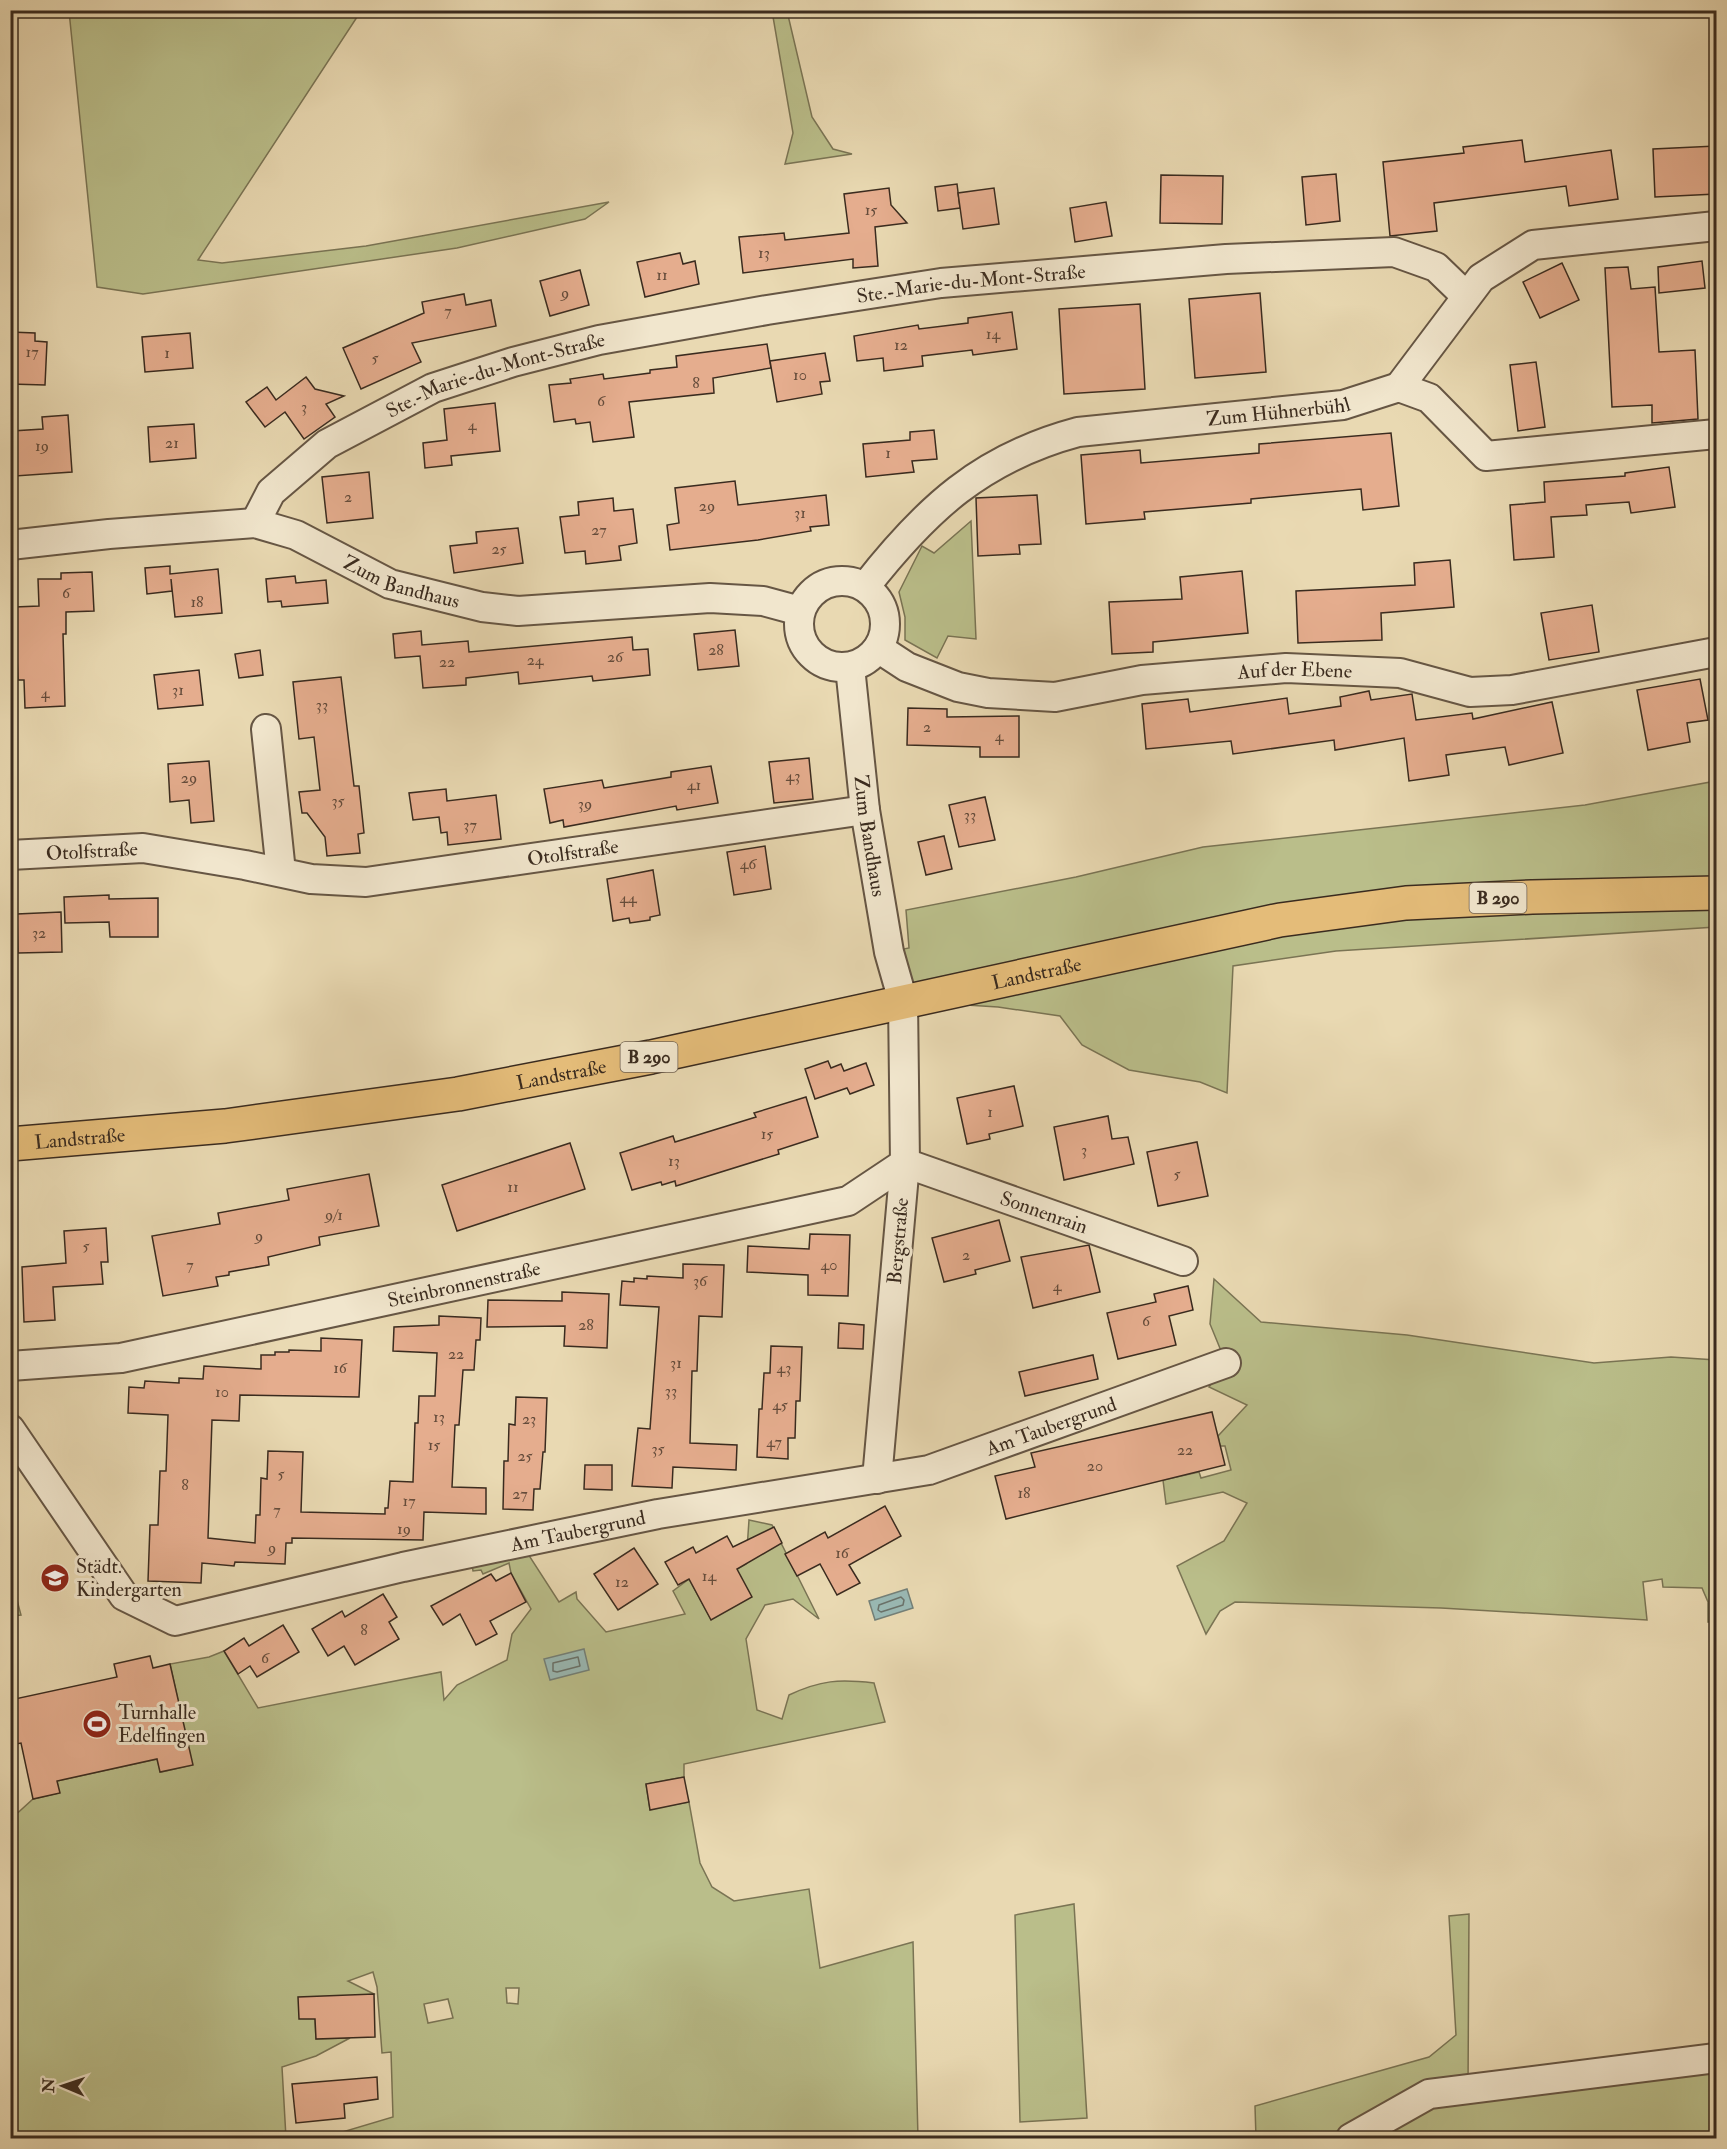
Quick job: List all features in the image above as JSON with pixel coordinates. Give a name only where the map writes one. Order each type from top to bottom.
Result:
[{"type":"main road","name":"Landstraße","points":[[10,1144],[225,1126],[458,1094],[651,1057],[1280,920],[1407,903],[1532,897],[1716,893]]},
{"type":"street","points":[[1716,226],[1533,245],[1481,278],[1399,387],[1429,398],[1486,456],[1716,434]]},
{"type":"street","name":"Ste.-Marie-du-Mont-Straße","points":[[255,523],[271,492],[327,444],[424,393],[513,362],[598,340],[767,310],[941,283],[1226,259],[1394,252],[1436,267],[1466,296]]},
{"type":"street","name":"Zum Hühnerbühl","points":[[866,587],[894,550],[935,508],[970,479],[1039,443],[1078,432],[1343,405],[1399,387]]},
{"type":"street","name":"Zum Bandhaus","points":[[10,544],[255,523],[296,535],[390,584],[482,607],[518,611],[710,598],[763,602],[800,611]]},
{"type":"street","points":[[847,581],[866,587],[881,604],[884,615],[885,627],[878,648],[871,657],[850,667],[835,667],[821,662],[810,653],[802,640],[798,626],[800,611],[806,599],[827,583],[847,581]]},
{"type":"street","name":"Auf der Ebene","points":[[878,648],[907,667],[958,687],[988,693],[1055,697],[1142,680],[1286,669],[1400,673],[1470,692],[1512,690],[1716,652]]},
{"type":"street","name":"Zum Bandhaus","points":[[850,667],[865,810],[889,951],[903,1001]]},
{"type":"street","points":[[266,729],[281,872]]},
{"type":"street","name":"Otolfstraße","points":[[10,855],[143,848],[311,879],[366,882],[865,810]]},
{"type":"street","name":"Bergstraße","points":[[877,1479],[904,1163],[903,1001]]},
{"type":"street","name":"Sonnenrain","points":[[904,1163],[1183,1261]]},
{"type":"street","name":"Steinbronnenstraße","points":[[10,1366],[121,1359],[848,1201],[904,1163]]},
{"type":"street","name":"Am Taubergrund","points":[[10,1429],[124,1596],[174,1622],[403,1567],[658,1514],[929,1470],[1226,1363]]},
{"type":"street","points":[[1351,2139],[1429,2094],[1716,2058]]},
{"type":"green space","points":[[69,11],[361,11],[198,260],[222,263],[366,246],[609,202],[585,219],[457,248],[143,294],[97,287]]},
{"type":"green space","points":[[772,11],[787,11],[812,117],[833,149],[852,154],[785,164],[793,133]]},
{"type":"green space","points":[[971,521],[976,639],[948,636],[937,658],[905,640],[905,617],[899,592],[922,546],[934,553]]},
{"type":"green space","points":[[1716,781],[1716,927],[1336,951],[1233,966],[1227,1093],[1200,1082],[1129,1070],[1082,1045],[1060,1016],[998,1007],[903,1001],[889,952],[909,948],[906,910],[1076,877],[1203,847],[1585,805]]},
{"type":"green space","points":[[1214,1279],[1261,1322],[1407,1335],[1594,1363],[1671,1357],[1716,1360],[1716,1622],[1708,1622],[1708,1602],[1702,1588],[1663,1587],[1662,1579],[1643,1582],[1647,1620],[1441,1608],[1235,1602],[1220,1611],[1206,1634],[1177,1566],[1224,1541],[1247,1503],[1223,1492],[1166,1504],[1163,1480],[1199,1472],[1201,1478],[1231,1470],[1225,1446],[1220,1446],[1218,1436],[1247,1405],[1209,1387],[1226,1363],[1210,1324]]},
{"type":"green space","points":[[749,1520],[772,1525],[819,1619],[793,1599],[765,1605],[746,1639],[757,1710],[782,1719],[789,1695],[811,1686],[840,1681],[874,1683],[885,1722],[684,1764],[684,1777],[646,1784],[650,1809],[689,1802],[700,1863],[712,1887],[734,1901],[809,1889],[820,1968],[913,1942],[918,2138],[339,2138],[339,2133],[393,2117],[391,2052],[382,2053],[377,1987],[373,1972],[348,1981],[374,1994],[315,2019],[316,2039],[350,2038],[316,2056],[282,2067],[286,2138],[11,2138],[11,1819],[33,1799],[59,1793],[57,1781],[157,1759],[161,1772],[192,1765],[170,1664],[209,1657],[224,1651],[258,1708],[441,1672],[444,1700],[457,1685],[507,1660],[512,1634],[531,1609],[511,1573],[509,1563],[483,1574],[481,1570],[473,1571],[470,1553],[521,1543],[559,1602],[576,1592],[577,1599],[606,1632],[685,1614],[673,1591],[689,1579],[711,1619],[730,1573],[746,1564]],"holes":[[[506,1988],[519,1988],[518,2004],[507,2003]],[[448,1999],[453,2018],[428,2023],[424,2004]]]},
{"type":"green space","points":[[10,1574],[21,1615],[10,1616]]},
{"type":"green space","points":[[1074,1904],[1087,2118],[1020,2122],[1015,1915]]},
{"type":"green space","points":[[1469,1914],[1468,2088],[1716,2058],[1716,2138],[1256,2138],[1255,2106],[1429,2057],[1456,2035],[1449,1916]]},
{"type":"water","points":[[907,1589],[913,1608],[875,1620],[869,1601]]},
{"type":"water","points":[[584,1649],[589,1670],[550,1680],[544,1659]]},
{"type":"building","points":[[1522,140],[1525,162],[1611,150],[1618,199],[1569,206],[1566,186],[1434,203],[1437,231],[1390,236],[1383,162],[1464,153],[1463,147]]},
{"type":"building","points":[[1716,146],[1716,194],[1655,197],[1653,149]]},
{"type":"building","points":[[1336,174],[1340,221],[1306,225],[1302,177]]},
{"type":"building","points":[[1161,175],[1223,176],[1222,224],[1160,223]]},
{"type":"building","points":[[957,184],[960,208],[938,211],[935,187]]},
{"type":"building","points":[[889,188],[891,205],[907,223],[875,227],[878,266],[853,268],[853,259],[743,273],[739,237],[784,233],[785,240],[849,233],[844,194]]},
{"type":"building","points":[[994,188],[999,224],[963,229],[958,193]]},
{"type":"building","points":[[1106,202],[1112,236],[1075,242],[1070,208]]},
{"type":"building","points":[[680,253],[683,264],[695,261],[699,284],[645,297],[637,262]]},
{"type":"building","points":[[1702,261],[1705,288],[1659,293],[1658,267]]},
{"type":"building","points":[[1562,263],[1579,300],[1540,318],[1523,282]]},
{"type":"building","points":[[1628,267],[1631,289],[1655,287],[1659,352],[1695,350],[1698,419],[1652,423],[1652,405],[1612,407],[1605,268]]},
{"type":"building","points":[[580,270],[589,305],[550,316],[540,281]]},
{"type":"building","points":[[1260,293],[1266,372],[1195,378],[1189,299]]},
{"type":"building","points":[[464,294],[466,305],[491,300],[496,326],[412,343],[421,362],[361,389],[343,348],[424,313],[422,302]]},
{"type":"building","points":[[1140,304],[1145,389],[1064,394],[1059,309]]},
{"type":"building","points":[[1012,312],[1017,349],[973,355],[972,350],[922,356],[923,366],[884,371],[883,358],[857,361],[854,336],[918,325],[919,329],[968,323],[968,318]]},
{"type":"building","points":[[10,332],[35,333],[35,341],[47,342],[45,385],[10,384]]},
{"type":"building","points":[[190,333],[193,368],[145,372],[142,337]]},
{"type":"building","points":[[767,344],[771,368],[713,378],[714,393],[629,402],[634,437],[593,442],[590,422],[576,424],[575,419],[554,422],[549,385],[571,383],[570,379],[603,374],[604,379],[650,373],[650,370],[677,367],[676,356]]},
{"type":"building","points":[[825,353],[830,381],[820,382],[822,394],[777,402],[770,361]]},
{"type":"building","points":[[1536,362],[1545,427],[1518,431],[1510,365]]},
{"type":"building","points":[[306,377],[315,389],[344,396],[326,404],[335,417],[304,439],[285,412],[265,427],[246,402],[267,387],[276,400]]},
{"type":"building","points":[[495,403],[500,451],[451,456],[452,465],[425,468],[423,443],[447,440],[444,409]]},
{"type":"building","points":[[68,415],[72,472],[15,476],[12,431],[43,429],[42,417]]},
{"type":"building","points":[[194,424],[196,458],[150,462],[148,427]]},
{"type":"building","points":[[934,430],[937,459],[912,461],[914,472],[866,477],[863,444],[910,440],[910,432]]},
{"type":"building","points":[[1391,433],[1399,506],[1363,510],[1361,489],[1251,499],[1251,503],[1144,512],[1145,519],[1086,524],[1081,455],[1140,450],[1141,463],[1259,453],[1259,444]]},
{"type":"building","points":[[1669,467],[1675,507],[1631,513],[1629,502],[1586,505],[1587,515],[1551,517],[1554,557],[1514,560],[1510,505],[1545,502],[1544,482],[1625,476],[1625,473]]},
{"type":"building","points":[[369,472],[373,518],[327,523],[322,477]]},
{"type":"building","points":[[735,481],[738,505],[826,495],[829,525],[810,527],[811,531],[758,540],[670,550],[667,525],[679,523],[675,488]]},
{"type":"building","points":[[1037,495],[1041,544],[1019,545],[1020,554],[978,556],[976,498]]},
{"type":"building","points":[[613,498],[614,511],[633,509],[637,543],[619,546],[621,560],[586,564],[585,551],[565,553],[560,517],[579,515],[578,502]]},
{"type":"building","points":[[518,528],[523,563],[454,573],[450,546],[477,543],[476,532]]},
{"type":"building","points":[[1450,560],[1454,607],[1381,613],[1382,640],[1298,643],[1296,591],[1415,585],[1414,563]]},
{"type":"building","points":[[170,566],[170,574],[218,569],[222,613],[175,617],[171,579],[172,591],[147,594],[145,568]]},
{"type":"building","points":[[1242,571],[1248,633],[1153,642],[1153,652],[1112,654],[1109,602],[1182,599],[1180,577]]},
{"type":"building","points":[[92,572],[94,611],[66,612],[66,634],[63,634],[65,706],[25,708],[24,680],[18,680],[15,607],[39,606],[38,579],[61,579],[61,573]]},
{"type":"building","points":[[295,576],[296,583],[326,580],[328,603],[282,607],[281,601],[268,602],[266,579]]},
{"type":"building","points":[[1592,605],[1599,652],[1549,660],[1541,613]]},
{"type":"building","points":[[735,630],[739,666],[698,670],[694,634]]},
{"type":"building","points":[[421,631],[422,645],[468,641],[469,652],[632,637],[633,650],[648,649],[650,675],[593,681],[592,676],[519,684],[518,672],[466,678],[466,685],[423,688],[420,656],[395,658],[393,634]]},
{"type":"building","points":[[260,650],[263,675],[239,678],[235,654]]},
{"type":"building","points":[[199,670],[203,705],[158,709],[154,675]]},
{"type":"building","points":[[341,677],[354,786],[359,786],[364,833],[358,834],[360,853],[327,856],[325,837],[307,813],[302,813],[299,792],[320,790],[314,737],[299,739],[293,682]]},
{"type":"building","points":[[1700,679],[1708,720],[1687,723],[1690,742],[1648,750],[1637,690]]},
{"type":"building","points":[[1369,691],[1371,700],[1412,694],[1416,720],[1472,713],[1473,719],[1552,702],[1563,753],[1509,765],[1505,747],[1446,755],[1449,775],[1409,781],[1404,738],[1335,750],[1334,740],[1233,754],[1231,741],[1146,749],[1142,704],[1188,699],[1190,712],[1287,698],[1289,714],[1341,706],[1340,697]]},
{"type":"building","points":[[908,708],[947,709],[947,717],[1019,716],[1019,757],[980,757],[980,747],[907,745]]},
{"type":"building","points":[[809,758],[813,799],[774,803],[769,762]]},
{"type":"building","points":[[209,761],[214,821],[191,823],[189,800],[170,802],[168,764]]},
{"type":"building","points":[[711,766],[718,803],[677,810],[676,806],[564,827],[563,820],[550,823],[544,789],[602,780],[604,788],[671,777],[671,772]]},
{"type":"building","points":[[446,789],[447,801],[496,795],[501,839],[448,845],[447,832],[441,833],[439,817],[413,820],[409,793]]},
{"type":"building","points":[[985,797],[995,840],[959,847],[949,805]]},
{"type":"building","points":[[944,836],[952,869],[926,875],[918,842]]},
{"type":"building","points":[[765,846],[771,889],[734,895],[727,852]]},
{"type":"building","points":[[653,870],[660,915],[650,917],[650,920],[630,923],[629,918],[613,921],[607,879]]},
{"type":"building","points":[[109,895],[109,899],[158,898],[158,937],[110,937],[109,922],[65,923],[64,897]]},
{"type":"building","points":[[61,912],[62,952],[18,953],[17,914]]},
{"type":"building","points":[[828,1061],[831,1068],[841,1064],[844,1071],[866,1063],[874,1085],[850,1094],[847,1088],[815,1099],[805,1069]]},
{"type":"building","points":[[1014,1086],[1023,1126],[989,1134],[990,1139],[967,1144],[957,1098]]},
{"type":"building","points":[[806,1097],[818,1137],[778,1150],[779,1154],[676,1186],[675,1181],[662,1185],[661,1182],[632,1190],[620,1153],[673,1136],[675,1142],[756,1117],[754,1113]]},
{"type":"building","points":[[1108,1116],[1112,1139],[1128,1137],[1134,1164],[1064,1180],[1054,1127]]},
{"type":"building","points":[[1197,1142],[1208,1196],[1158,1206],[1147,1152]]},
{"type":"building","points":[[570,1143],[585,1189],[457,1231],[442,1185]]},
{"type":"building","points":[[369,1174],[379,1226],[319,1237],[320,1245],[268,1257],[269,1265],[229,1272],[229,1275],[216,1277],[218,1286],[163,1296],[152,1236],[220,1224],[218,1213],[289,1200],[287,1189]]},
{"type":"building","points":[[999,1220],[1010,1261],[975,1270],[976,1274],[944,1282],[932,1238]]},
{"type":"building","points":[[106,1228],[108,1262],[101,1262],[103,1284],[53,1287],[55,1320],[24,1322],[22,1267],[66,1263],[64,1231]]},
{"type":"building","points":[[810,1234],[850,1235],[848,1296],[808,1295],[808,1275],[747,1272],[748,1246],[809,1249]]},
{"type":"building","points":[[1089,1245],[1100,1292],[1033,1308],[1021,1257]]},
{"type":"building","points":[[683,1264],[724,1265],[722,1317],[699,1316],[697,1371],[692,1371],[690,1443],[737,1445],[736,1470],[673,1467],[672,1488],[632,1486],[638,1428],[650,1429],[659,1307],[620,1305],[622,1281],[634,1282],[634,1278],[647,1279],[647,1276],[683,1278]]},
{"type":"building","points":[[1188,1286],[1193,1310],[1169,1316],[1176,1345],[1118,1359],[1107,1313],[1156,1302],[1154,1294]]},
{"type":"building","points":[[562,1292],[609,1294],[607,1348],[564,1346],[565,1326],[487,1327],[488,1300],[562,1301]]},
{"type":"building","points":[[439,1316],[481,1318],[480,1340],[476,1340],[474,1370],[463,1370],[459,1425],[455,1425],[452,1487],[486,1488],[486,1514],[424,1512],[423,1540],[292,1538],[292,1543],[286,1543],[285,1564],[235,1562],[234,1566],[202,1563],[201,1583],[148,1581],[150,1525],[158,1525],[160,1471],[166,1471],[168,1415],[128,1413],[129,1387],[144,1388],[145,1381],[179,1383],[179,1378],[203,1379],[204,1366],[261,1369],[261,1355],[275,1355],[275,1352],[289,1352],[289,1350],[321,1351],[321,1338],[362,1340],[359,1397],[240,1395],[239,1421],[212,1420],[208,1538],[255,1543],[256,1515],[260,1515],[261,1478],[267,1479],[268,1451],[303,1452],[301,1512],[385,1514],[385,1508],[388,1508],[390,1481],[413,1482],[415,1423],[418,1423],[419,1396],[435,1396],[437,1353],[393,1351],[394,1327],[439,1325]]},
{"type":"building","points":[[839,1323],[864,1325],[863,1349],[838,1348]]},
{"type":"building","points":[[771,1346],[802,1347],[800,1401],[796,1401],[795,1438],[788,1438],[788,1459],[757,1457],[759,1409],[762,1409],[764,1373],[770,1373]]},
{"type":"building","points":[[1093,1355],[1098,1379],[1025,1396],[1019,1372]]},
{"type":"building","points":[[516,1397],[547,1398],[545,1452],[543,1452],[540,1489],[534,1489],[533,1510],[503,1509],[504,1461],[508,1461],[509,1424],[515,1425]]},
{"type":"building","points":[[1212,1412],[1225,1465],[1006,1519],[995,1476],[1035,1467],[1031,1453]]},
{"type":"building","points":[[585,1465],[612,1465],[612,1490],[584,1489]]},
{"type":"building","points":[[885,1506],[901,1536],[849,1565],[860,1583],[837,1595],[820,1564],[797,1576],[785,1554],[825,1532],[828,1538]]},
{"type":"building","points":[[774,1527],[782,1543],[737,1569],[752,1597],[711,1620],[689,1579],[678,1585],[665,1562],[693,1547],[696,1553],[727,1536],[733,1547]]},
{"type":"building","points":[[634,1548],[658,1584],[618,1610],[594,1574]]},
{"type":"building","points":[[511,1573],[526,1602],[490,1621],[497,1634],[476,1645],[460,1614],[443,1625],[431,1606],[491,1574],[496,1581]]},
{"type":"building","points":[[383,1594],[397,1617],[389,1622],[399,1639],[355,1665],[344,1646],[328,1656],[312,1629],[342,1611],[345,1617]]},
{"type":"building","points":[[283,1625],[299,1652],[257,1677],[250,1666],[238,1674],[224,1651],[244,1638],[249,1646]]},
{"type":"building","name":"Turnhalle Edelfingen","points":[[150,1656],[153,1668],[170,1664],[193,1765],[160,1772],[157,1759],[57,1781],[60,1793],[33,1799],[21,1743],[10,1745],[10,1700],[117,1677],[114,1664]]},
{"type":"building","points":[[684,1777],[689,1802],[650,1810],[646,1784]]},
{"type":"building","points":[[374,1994],[375,2037],[316,2039],[315,2019],[299,2019],[298,1997]]},
{"type":"building","points":[[377,2077],[378,2099],[344,2104],[345,2118],[296,2123],[292,2084]]},
{"type":"place","name":"Städt. Kindergarten","points":[[55,1578]]},
{"type":"place","name":"Turnhalle Edelfingen","points":[[97,1724]]}]
